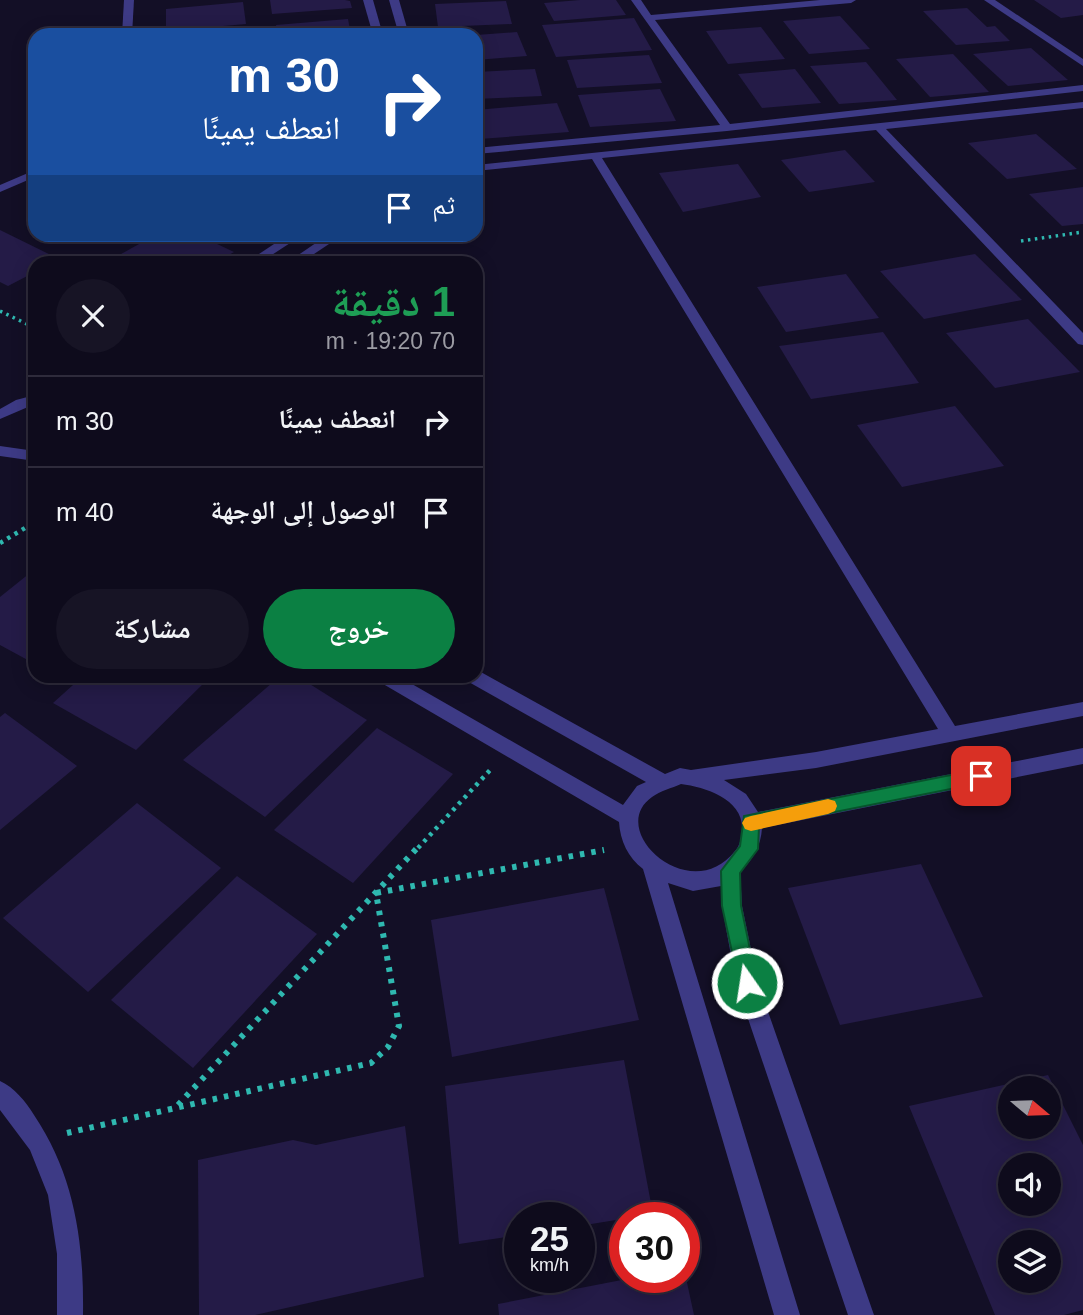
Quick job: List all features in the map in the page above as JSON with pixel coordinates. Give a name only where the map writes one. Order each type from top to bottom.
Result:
[{"type":"street","points":[[127,28],[128,0]]},
{"type":"street","points":[[368,0],[376,28]]},
{"type":"street","points":[[394,0],[402,28]]},
{"type":"street","points":[[636,0],[727,128]]},
{"type":"street","points":[[649,18],[852,0]]},
{"type":"street","points":[[989,0],[1083,62]]},
{"type":"street","points":[[483,150],[727,128],[1083,89]]},
{"type":"street","points":[[483,167],[1083,105]]},
{"type":"street","points":[[878,126],[1083,341]]},
{"type":"street","points":[[595,156],[951,735]]},
{"type":"street","points":[[0,189],[28,176]]},
{"type":"street","points":[[263,256],[285,242]]},
{"type":"street","points":[[303,256],[325,242]]},
{"type":"street","points":[[0,415],[28,401]]},
{"type":"street","points":[[0,451],[28,456]]},
{"type":"street","points":[[483,682],[660,781]]},
{"type":"street","points":[[396,683],[628,817]]},
{"type":"street","points":[[787,1315],[653,868],[633,845],[628,831],[628,817],[640,793],[660,781],[680,776],[816,760],[1083,709]]},
{"type":"street","points":[[751,822],[1083,756]]},
{"type":"street","points":[[653,868],[675,878],[700,881],[730,871],[749,849],[751,822],[737,796],[710,780],[695,776]]},
{"type":"street","points":[[730,871],[732,906],[747,983],[861,1315]]},
{"type":"street","points":[[0,1093],[11,1103],[38,1140],[59,1185],[69,1238],[70,1315]]},
{"type":"path","points":[[991,245],[1083,232]]},
{"type":"path","points":[[0,311],[28,325]]},
{"type":"path","points":[[0,544],[28,526]]},
{"type":"path","points":[[178,1105],[510,749]]},
{"type":"path","points":[[376,893],[633,845]]},
{"type":"path","points":[[38,1140],[178,1105],[371,1063],[385,1052],[394,1040],[398,1026],[376,893]]},
{"type":"building","points":[[270,0],[345,0],[350,1],[352,8],[272,14]]},
{"type":"building","points":[[616,0],[626,15],[554,21],[544,3]]},
{"type":"building","points":[[1034,0],[1083,0],[1083,15],[1061,18]]},
{"type":"building","points":[[506,1],[512,24],[438,27],[435,4]]},
{"type":"building","points":[[243,2],[246,24],[166,28],[166,9]]},
{"type":"building","points":[[967,8],[987,27],[995,26],[1010,41],[956,45],[923,11]]},
{"type":"building","points":[[840,16],[870,49],[809,54],[783,21]]},
{"type":"building","points":[[634,18],[652,50],[556,57],[542,25]]},
{"type":"building","points":[[348,19],[350,28],[276,28],[276,25]]},
{"type":"building","points":[[761,27],[785,59],[728,64],[706,31]]},
{"type":"building","points":[[517,32],[527,56],[483,59],[483,34]]},
{"type":"building","points":[[1031,48],[1068,80],[1008,86],[973,54]]},
{"type":"building","points":[[953,54],[989,92],[930,97],[896,59]]},
{"type":"building","points":[[649,55],[662,83],[577,88],[567,60]]},
{"type":"building","points":[[866,62],[897,100],[839,104],[810,66]]},
{"type":"building","points":[[535,69],[542,96],[483,99],[483,72]]},
{"type":"building","points":[[795,69],[821,103],[762,108],[738,74]]},
{"type":"building","points":[[660,89],[676,121],[590,127],[578,95]]},
{"type":"building","points":[[557,103],[569,132],[483,139],[483,109]]},
{"type":"building","points":[[1036,134],[1077,169],[1007,179],[968,143]]},
{"type":"building","points":[[845,150],[875,182],[809,192],[781,160]]},
{"type":"building","points":[[738,164],[761,197],[683,212],[659,173]]},
{"type":"building","points":[[1083,187],[1083,224],[1062,226],[1029,194]]},
{"type":"building","points":[[0,230],[53,256],[28,256],[28,276],[8,286],[0,282]]},
{"type":"building","points":[[143,242],[213,242],[234,252],[227,256],[118,256]]},
{"type":"building","points":[[975,254],[1022,300],[924,319],[880,271]]},
{"type":"building","points":[[846,274],[879,318],[786,332],[757,287]]},
{"type":"building","points":[[1028,319],[1080,372],[995,388],[946,333]]},
{"type":"building","points":[[883,332],[919,383],[811,399],[779,346]]},
{"type":"building","points":[[955,406],[1004,466],[902,487],[857,425]]},
{"type":"building","points":[[28,575],[28,660],[0,645],[0,597]]},
{"type":"building","points":[[75,683],[204,683],[136,750],[53,703]]},
{"type":"building","points":[[272,683],[308,683],[367,720],[265,817],[183,760]]},
{"type":"building","points":[[5,713],[77,766],[0,830],[0,717]]},
{"type":"building","points":[[377,728],[453,774],[353,883],[274,830]]},
{"type":"building","points":[[137,803],[221,868],[88,992],[3,918]]},
{"type":"building","points":[[921,864],[983,997],[840,1025],[788,888]]},
{"type":"building","points":[[237,876],[317,934],[193,1068],[111,1000]]},
{"type":"building","points":[[604,888],[639,1020],[452,1057],[431,920]]},
{"type":"building","points":[[624,1060],[651,1202],[609,1202],[609,1221],[595,1223],[595,1202],[504,1202],[504,1237],[459,1244],[445,1086]]},
{"type":"building","points":[[998,1086],[998,1139],[1061,1139],[1061,1101],[1083,1145],[1083,1310],[1064,1315],[995,1315],[909,1106]]},
{"type":"building","points":[[405,1126],[424,1277],[255,1315],[199,1315],[198,1160],[293,1140],[316,1145]]},
{"type":"building","points":[[609,1282],[609,1293],[689,1293],[694,1315],[499,1315],[498,1304],[555,1293],[595,1293],[595,1285]]},
{"type":"slow traffic","points":[[751,823],[828,806]]},
{"type":"route","points":[[747,983],[737,943],[730,871],[749,849],[751,822],[981,776]]}]
